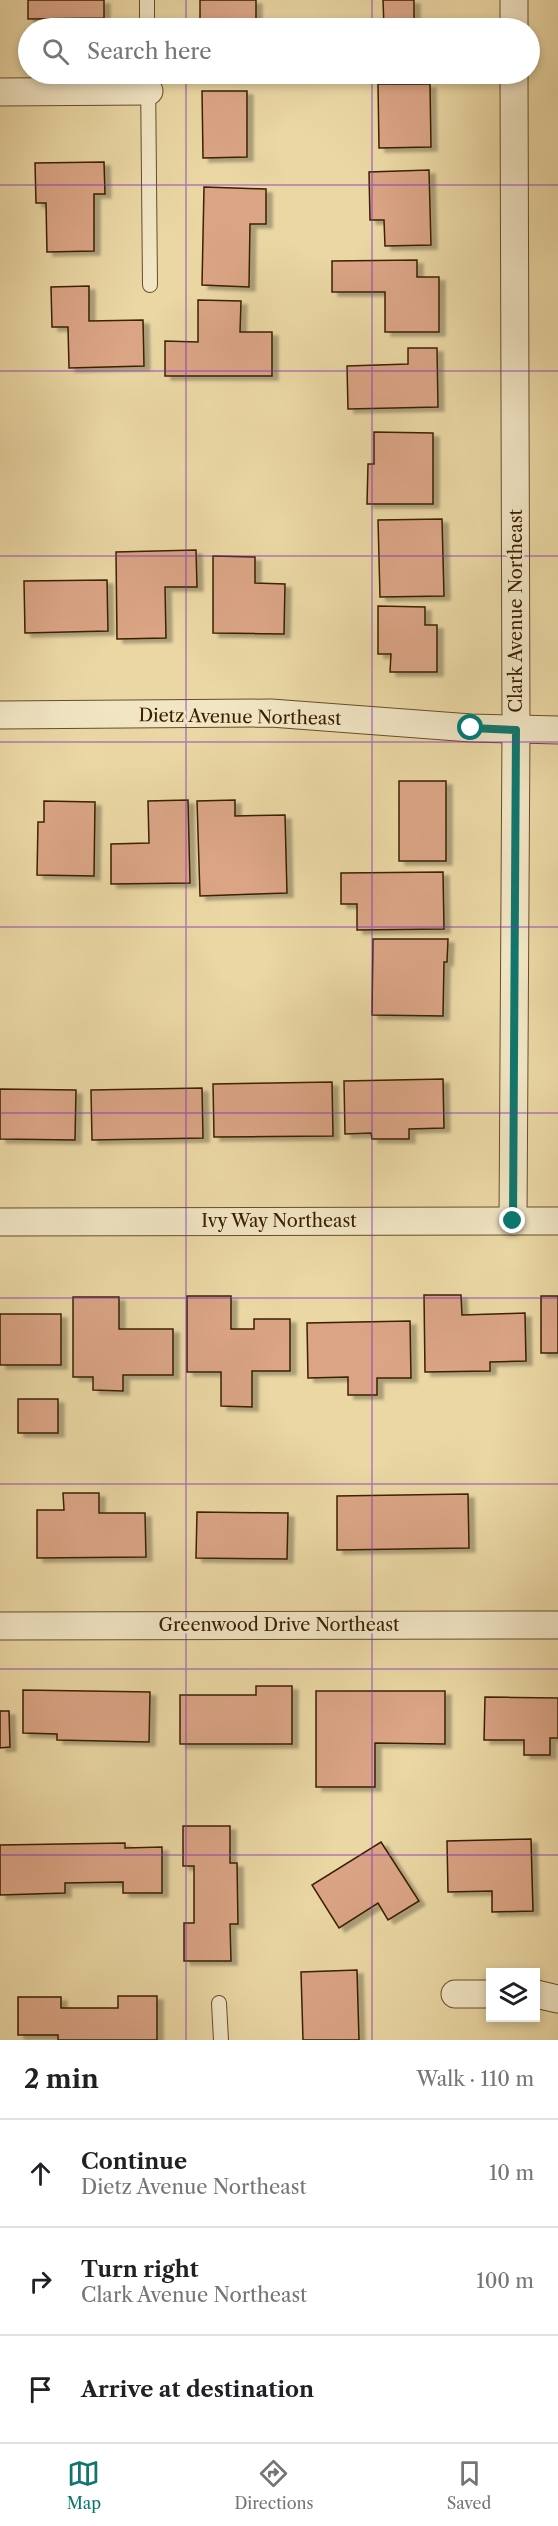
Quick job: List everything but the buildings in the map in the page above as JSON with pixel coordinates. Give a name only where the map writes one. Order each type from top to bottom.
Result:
[{"type":"street","points":[[513,0],[514,18]]},
{"type":"street","points":[[0,92],[119,84]]},
{"type":"street","name":"Clark Avenue Northeast","points":[[513,1221],[516,730],[514,84]]},
{"type":"street","name":"Dietz Avenue Northeast","points":[[0,715],[271,714],[516,730],[558,730]]},
{"type":"street","name":"Ivy Way Northeast","points":[[0,1222],[558,1221]]},
{"type":"street","name":"Greenwood Drive Northeast","points":[[0,1626],[558,1625]]},
{"type":"street","points":[[455,1994],[486,1994]]},
{"type":"street","points":[[540,1995],[558,1999]]},
{"type":"lane","points":[[147,0],[147,18]]},
{"type":"lane","points":[[149,84],[150,285]]},
{"type":"lane","points":[[219,2003],[221,2040]]},
{"type":"route","points":[[471,728],[516,730],[513,1221]]}]
